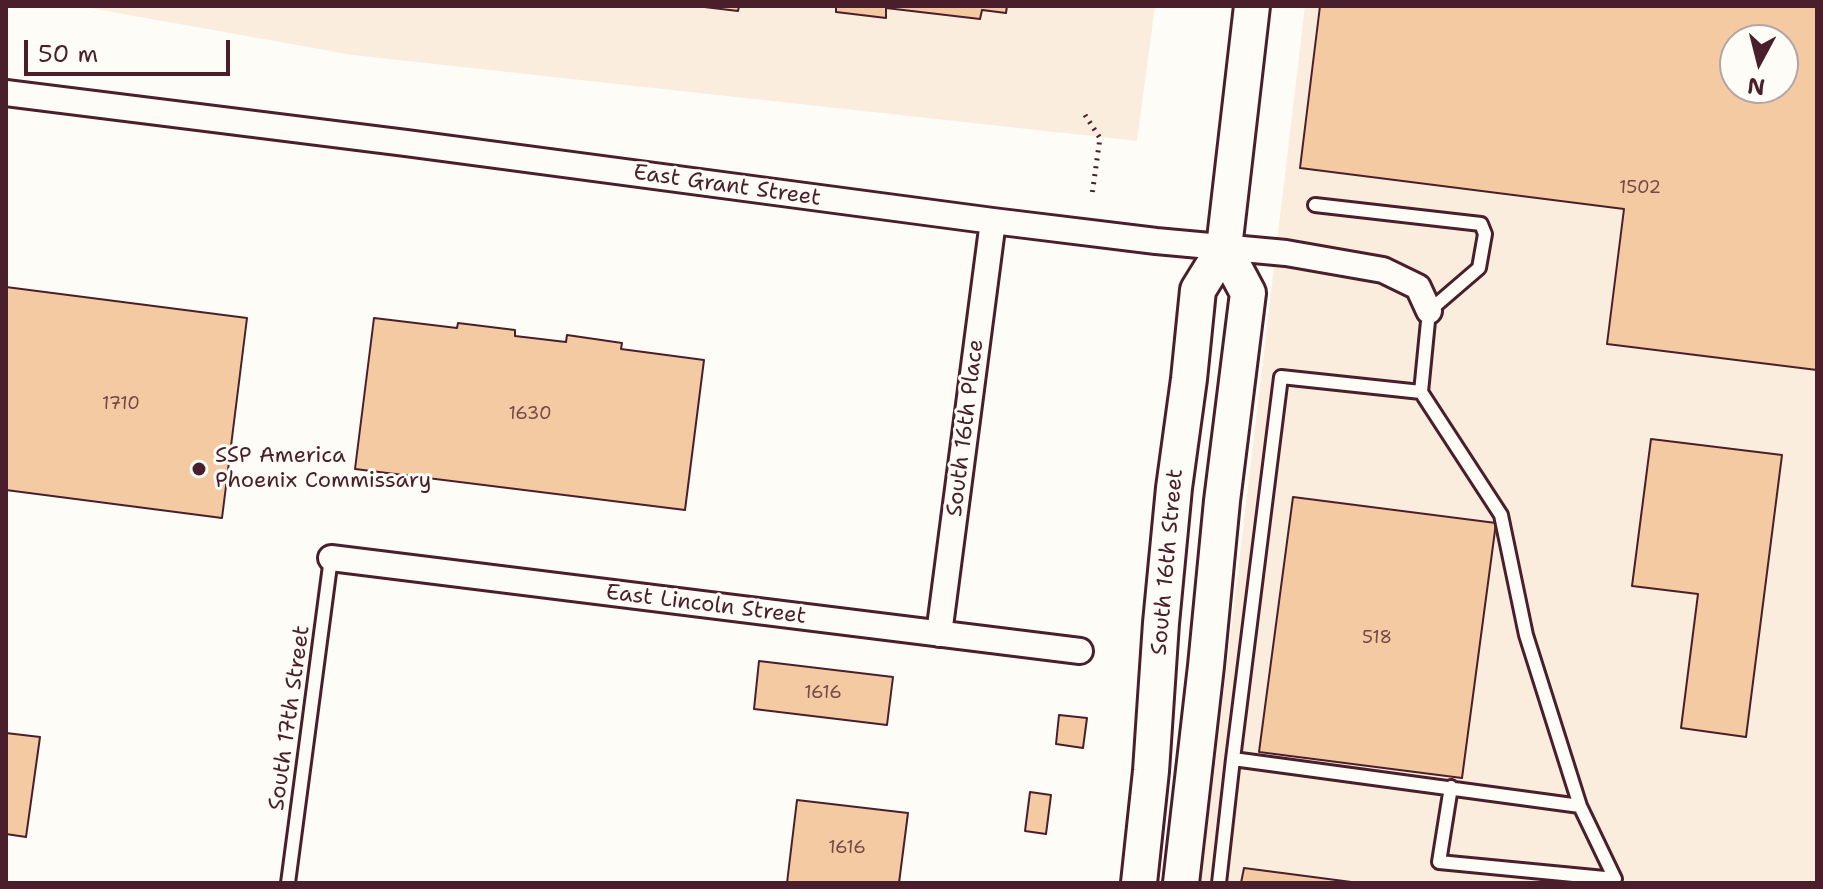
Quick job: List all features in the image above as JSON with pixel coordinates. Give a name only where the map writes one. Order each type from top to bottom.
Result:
[{"type":"main road","name":"South 16th Street","points":[[1139,883],[1174,488],[1198,290],[1224,248],[1252,6]]},
{"type":"main road","points":[[1181,883],[1248,293],[1224,248]]},
{"type":"street","name":"East Grant Street","points":[[6,93],[993,221],[1286,253],[1383,270],[1418,287],[1429,311]]},
{"type":"street","name":"South 16th Place","points":[[939,634],[993,221]]},
{"type":"street","name":"East Lincoln Street","points":[[331,558],[1080,651]]},
{"type":"lane","points":[[1315,205],[1481,224],[1485,234],[1479,268],[1429,311],[1421,392],[1501,515],[1526,635],[1580,806],[1616,881]]},
{"type":"lane","points":[[1219,883],[1281,377],[1421,392]]},
{"type":"lane","name":"South 17th Street","points":[[288,883],[331,558]]},
{"type":"lane","points":[[1233,759],[1580,806]]},
{"type":"lane","points":[[1451,787],[1439,862],[1616,881]]},
{"type":"path","points":[[1085,115],[1100,138],[1092,195]]},
{"type":"shaded area","points":[[79,6],[1155,6],[1137,141],[353,55]]},
{"type":"shaded area","points":[[1305,6],[1817,6],[1817,883],[1201,883]]},
{"type":"building","points":[[696,6],[739,6],[738,11]]},
{"type":"building","points":[[836,6],[1007,6],[1006,13],[982,10],[980,19],[886,8],[886,18],[836,12]]},
{"type":"building","points":[[1320,6],[1817,6],[1817,370],[1607,344],[1624,209],[1300,168]]},
{"type":"building","points":[[6,287],[247,318],[222,518],[6,490]]},
{"type":"building","points":[[374,318],[457,328],[458,323],[515,330],[515,336],[566,342],[567,335],[622,343],[621,349],[704,360],[685,510],[355,469]]},
{"type":"building","points":[[1651,439],[1782,455],[1746,737],[1681,728],[1698,594],[1632,586]]},
{"type":"building","points":[[1293,497],[1496,523],[1462,778],[1259,752]]},
{"type":"building","points":[[759,661],[893,677],[887,725],[754,709]]},
{"type":"building","points":[[1059,715],[1087,718],[1083,748],[1056,744]]},
{"type":"building","points":[[6,733],[40,737],[26,837],[6,834]]},
{"type":"building","points":[[1030,792],[1051,795],[1046,834],[1025,831]]},
{"type":"building","points":[[797,800],[908,813],[899,883],[787,883]]},
{"type":"building","points":[[1244,868],[1359,883],[1241,883]]},
{"type":"place","name":"SSP America Phoenix Commissary","points":[[199,469]]}]
